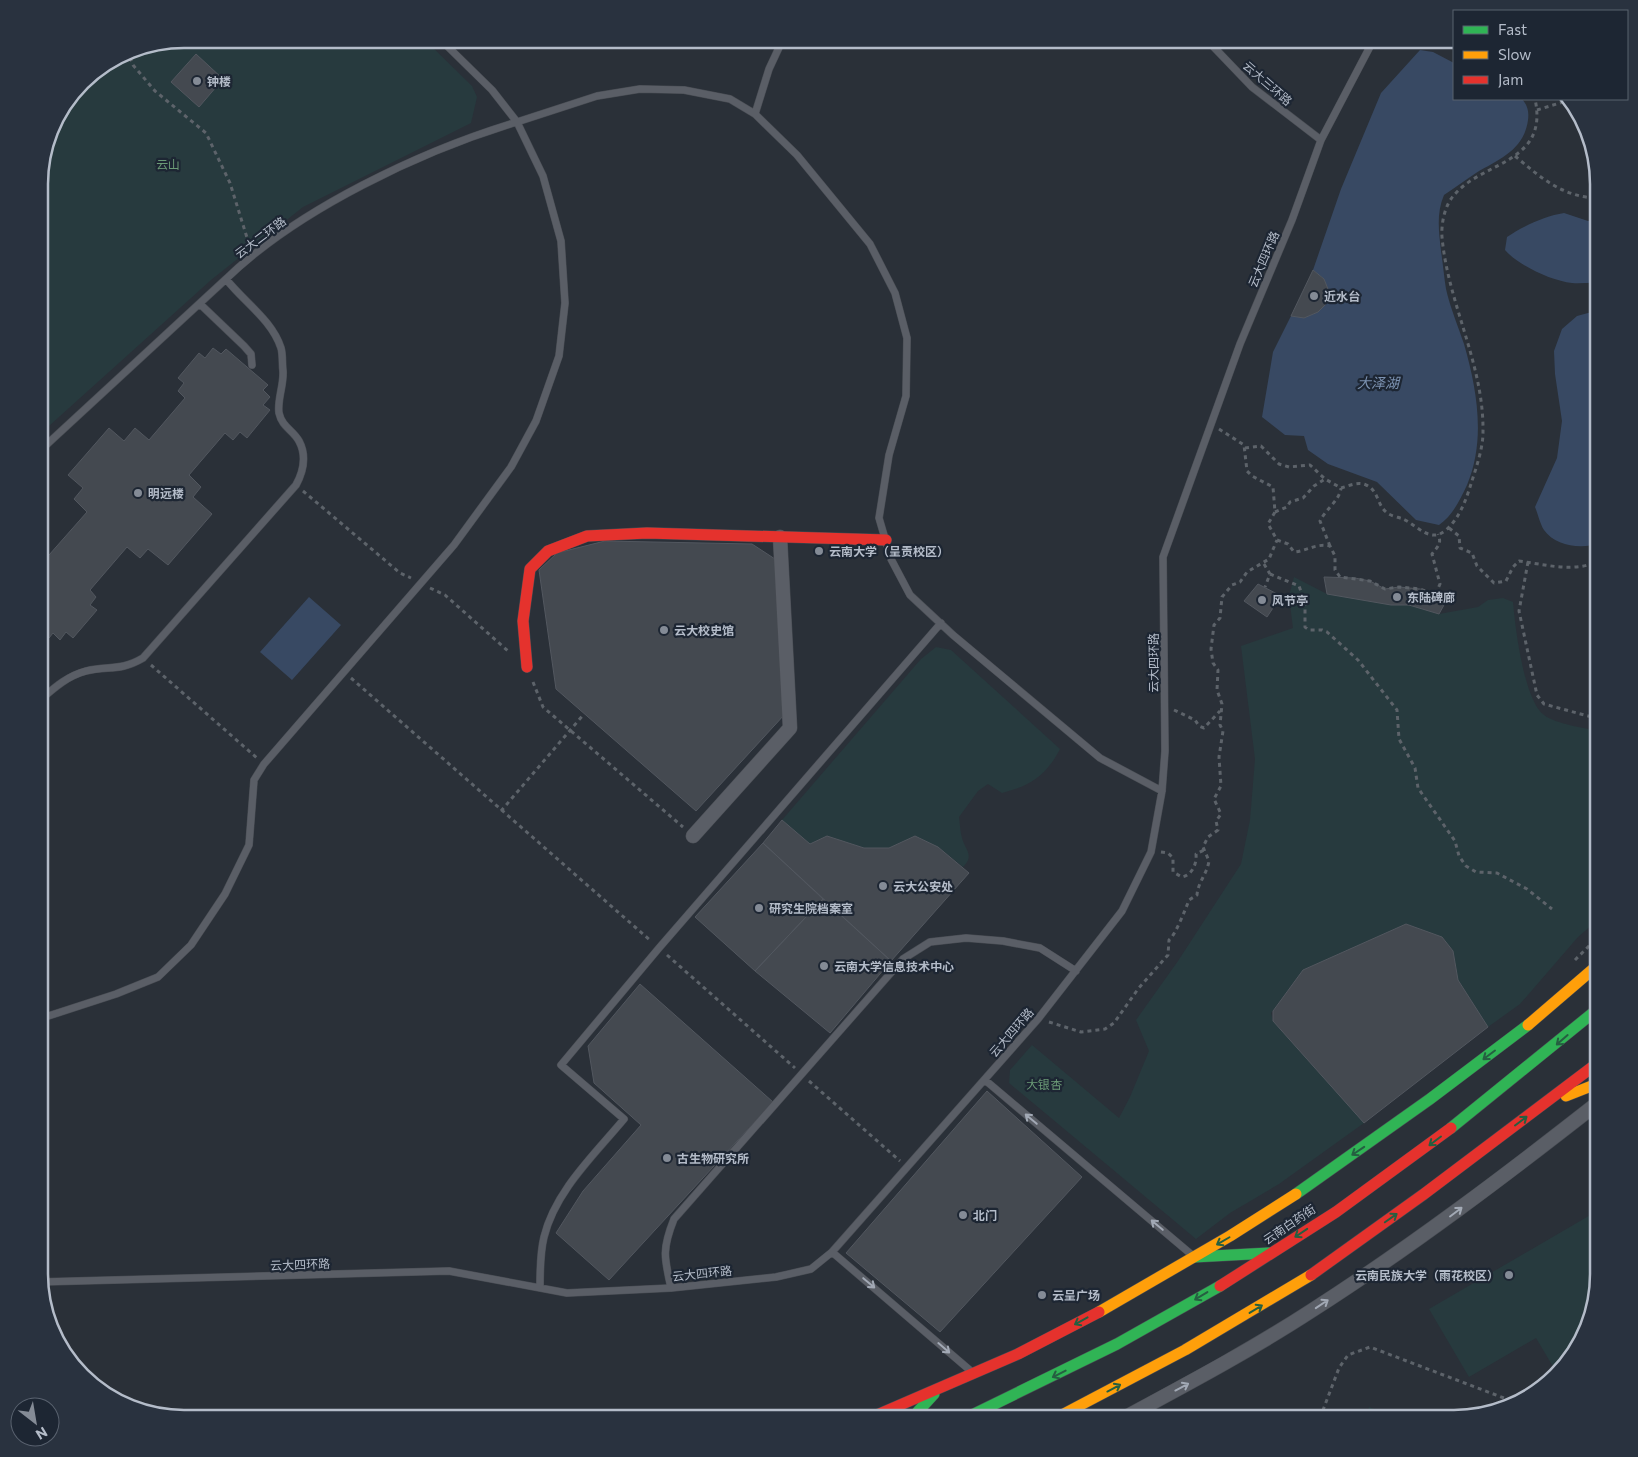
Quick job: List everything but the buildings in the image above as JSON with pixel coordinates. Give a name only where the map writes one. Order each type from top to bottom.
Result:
[{"type":"main road","points":[[527,667],[523,621],[530,568],[548,551],[586,536],[647,532],[886,540]]},
{"type":"main road","points":[[891,1410],[934,1394],[1036,1346],[1254,1223],[1380,1136],[1498,1048],[1590,971]]},
{"type":"main road","name":"云南白药街","points":[[983,1410],[1056,1376],[1167,1317],[1272,1252],[1425,1148],[1520,1077],[1590,1016]]},
{"type":"main road","points":[[1071,1410],[1186,1350],[1295,1286],[1424,1194],[1590,1069]]},
{"type":"main road","points":[[1544,1104],[1590,1086]]},
{"type":"main road","points":[[1194,1257],[1272,1252]]},
{"type":"main road","points":[[919,1410],[934,1394]]},
{"type":"street","points":[[694,836],[790,728],[780,537]]},
{"type":"street","points":[[1139,1410],[1201,1377],[1311,1312],[1444,1220],[1590,1109]]},
{"type":"lane","points":[[48,1016],[116,994],[158,976],[191,945],[226,894],[249,845],[254,780],[264,764],[454,546],[511,467],[536,420],[559,356],[565,303],[562,241],[543,176],[517,122],[492,90],[448,47]]},
{"type":"lane","points":[[755,114],[769,69],[779,47]]},
{"type":"lane","name":"云大三环路","points":[[1214,47],[1252,87],[1321,140]]},
{"type":"lane","name":"云大四环路","points":[[48,1282],[449,1271],[567,1293],[671,1288],[776,1278],[811,1269],[832,1252],[906,1166],[1038,1019],[1122,910],[1151,852],[1162,791],[1165,751],[1163,557],[1240,344],[1292,220],[1321,140],[1370,47]]},
{"type":"lane","name":"云大二环路","points":[[48,443],[251,255],[337,200],[406,165],[477,134],[597,96],[640,89],[684,90],[730,99],[755,114],[797,155],[870,244],[895,293],[907,338],[906,396],[890,455],[879,518],[891,559],[910,595],[1100,758],[1162,791]]},
{"type":"lane","points":[[48,693],[64,679],[86,671],[127,667],[143,658],[296,485],[302,474],[304,460],[298,441],[283,426],[279,412],[284,380],[282,349],[270,324],[240,297],[226,280]]},
{"type":"lane","points":[[200,304],[251,354],[252,365]]},
{"type":"lane","points":[[540,1287],[541,1253],[544,1235],[562,1196],[574,1178],[624,1119],[561,1065],[659,948],[941,623]]},
{"type":"lane","points":[[671,1288],[664,1260],[664,1243],[674,1219],[903,959],[930,942],[966,938],[1003,940],[1040,948],[1076,970]]},
{"type":"lane","points":[[985,1080],[1194,1257]]},
{"type":"lane","points":[[832,1252],[976,1375]]},
{"type":"path","points":[[130,59],[133,65],[155,91],[206,133],[230,183],[251,255]]},
{"type":"path","points":[[1245,448],[1261,446],[1279,464],[1289,467],[1310,466],[1324,480],[1341,488],[1359,483],[1367,485],[1373,489],[1386,512],[1404,520],[1420,532],[1431,535],[1449,528],[1462,509],[1470,488],[1483,434],[1474,364],[1451,291],[1442,235],[1444,214],[1454,194],[1515,156],[1535,130],[1537,110],[1535,100]]},
{"type":"path","points":[[1537,110],[1563,102]]},
{"type":"path","points":[[1515,156],[1542,180],[1562,192],[1590,197]]},
{"type":"path","points":[[1212,425],[1236,439],[1245,448],[1247,471],[1272,488],[1275,512],[1268,524],[1277,540],[1288,544],[1294,552],[1302,552],[1318,545],[1330,546]]},
{"type":"path","points":[[1275,512],[1288,507],[1290,502],[1303,498],[1314,486],[1324,480]]},
{"type":"path","points":[[296,485],[400,573]]},
{"type":"path","points":[[1341,488],[1340,493],[1324,512],[1320,521],[1335,556],[1335,570],[1340,578],[1370,581],[1385,589],[1399,587],[1420,589],[1435,594],[1440,584],[1432,554],[1439,546],[1440,540],[1437,534]]},
{"type":"path","points":[[1449,528],[1459,536],[1460,548],[1472,553],[1477,566],[1494,583],[1506,581],[1516,562],[1560,567],[1590,564]]},
{"type":"path","points":[[1164,711],[1175,710],[1195,720],[1199,726],[1204,728],[1220,711],[1222,704],[1217,690],[1218,670],[1213,663],[1211,641],[1216,622],[1220,618],[1222,597],[1232,585],[1240,582],[1248,572],[1264,564],[1269,559],[1277,540]]},
{"type":"path","points":[[1528,562],[1519,611],[1537,695],[1544,704],[1590,717]]},
{"type":"path","points":[[1264,564],[1270,574],[1299,586],[1305,603],[1305,627],[1309,630],[1327,632],[1358,660],[1390,699],[1397,710],[1399,739],[1415,768],[1418,788],[1455,841],[1459,856],[1466,866],[1476,872],[1497,874],[1527,889],[1552,908]]},
{"type":"path","points":[[1265,588],[1270,574]]},
{"type":"path","points":[[445,596],[490,635]]},
{"type":"path","points":[[143,658],[264,764]]},
{"type":"path","points":[[345,672],[906,1166]]},
{"type":"path","points":[[543,707],[694,836]]},
{"type":"path","points":[[1038,1019],[1081,1032],[1105,1029],[1114,1023],[1138,989],[1168,955],[1169,940],[1172,938],[1178,922],[1186,912],[1189,900],[1197,895],[1197,888],[1208,867],[1209,861],[1204,850],[1208,837],[1218,830],[1216,821],[1221,814],[1214,799],[1221,786],[1219,757],[1223,731],[1220,725],[1222,718],[1220,711]]},
{"type":"path","points":[[501,811],[584,714]]},
{"type":"path","points":[[1151,852],[1168,853],[1173,858],[1173,872],[1177,872],[1182,877],[1189,875],[1196,866],[1196,854],[1204,850]]},
{"type":"path","points":[[1323,1410],[1339,1368],[1348,1355],[1370,1347],[1506,1399]]},
{"type":"green space","name":"云山","points":[[184,47],[432,47],[472,86],[477,97],[471,123],[303,207],[211,280],[48,427],[48,175],[50,157],[55,140],[70,108],[87,87],[108,70],[148,52]]},
{"type":"green space","name":"大银杏","points":[[1294,577],[1327,594],[1409,605],[1439,614],[1478,607],[1488,600],[1503,598],[1513,602],[1522,662],[1531,695],[1537,707],[1544,715],[1556,721],[1590,729],[1590,927],[1578,937],[1520,1004],[1488,1027],[1458,980],[1453,951],[1442,937],[1406,924],[1303,970],[1271,1013],[1273,1021],[1364,1123],[1279,1184],[1230,1213],[1196,1239],[1009,1083],[1010,1070],[1032,1045],[1119,1118],[1149,1051],[1136,1020],[1178,961],[1241,864],[1250,820],[1255,759],[1241,646],[1293,628],[1289,596]]},
{"type":"green space","points":[[936,647],[951,650],[1060,749],[1055,758],[1043,773],[1021,787],[1002,793],[988,784],[978,791],[959,817],[961,835],[969,856],[967,863],[963,867],[938,847],[915,836],[889,848],[864,848],[827,836],[810,844],[782,820],[921,659]]},
{"type":"green space","points":[[1590,1215],[1590,1273],[1586,1309],[1568,1349],[1553,1367],[1536,1338],[1469,1377],[1429,1309]]},
{"type":"water","name":"大泽湖","points":[[1420,50],[1433,52],[1453,62],[1453,100],[1523,100],[1527,107],[1528,114],[1526,130],[1516,146],[1502,158],[1444,195],[1441,202],[1439,230],[1446,289],[1473,379],[1478,414],[1478,432],[1473,468],[1467,485],[1452,512],[1439,525],[1416,520],[1377,482],[1328,464],[1308,450],[1304,436],[1285,435],[1262,417],[1273,352],[1291,316],[1311,315],[1327,302],[1324,279],[1313,270],[1341,189],[1381,93]]},
{"type":"water","points":[[1564,213],[1590,221],[1590,283],[1564,282],[1545,276],[1526,267],[1505,250],[1507,237],[1527,225]]},
{"type":"water","points":[[1590,312],[1590,545],[1585,546],[1569,545],[1555,540],[1544,530],[1535,507],[1557,458],[1562,421],[1555,374],[1554,351],[1562,329],[1577,316]]},
{"type":"water","points":[[309,597],[341,625],[292,680],[260,652]]},
{"type":"traffic: fast","points":[[1451,1128],[1590,1015]]},
{"type":"traffic: fast","points":[[1296,1194],[1430,1099],[1528,1025]]},
{"type":"traffic: fast","points":[[1194,1257],[1269,1253]]},
{"type":"traffic: fast","points":[[982,1410],[1117,1344],[1220,1286]]},
{"type":"traffic: fast","points":[[919,1410],[934,1394]]},
{"type":"traffic: slow","points":[[1528,1025],[1590,972]]},
{"type":"traffic: slow","points":[[1566,1096],[1590,1087]]},
{"type":"traffic: slow","points":[[1099,1312],[1230,1236],[1296,1194]]},
{"type":"traffic: slow","points":[[1071,1410],[1185,1350],[1311,1275]]},
{"type":"traffic: jam","points":[[527,667],[523,621],[530,569],[548,551],[587,536],[647,533],[886,540]]},
{"type":"traffic: jam","points":[[1311,1275],[1424,1194],[1590,1069]]},
{"type":"traffic: jam","points":[[1220,1286],[1336,1212],[1451,1128]]},
{"type":"traffic: jam","points":[[888,1410],[1018,1354],[1099,1312]]},
{"type":"place","name":"钟楼","points":[[197,81]]},
{"type":"place","name":"近水台","points":[[1314,296]]},
{"type":"place","name":"明远楼","points":[[138,493]]},
{"type":"place","name":"云南大学（呈贡校区）","points":[[819,551]]},
{"type":"place","name":"东陆碑廊","points":[[1397,597]]},
{"type":"place","name":"风节亭","points":[[1262,600]]},
{"type":"place","name":"云大校史馆","points":[[664,630]]},
{"type":"place","name":"云大公安处","points":[[883,886]]},
{"type":"place","name":"研究生院档案室","points":[[759,908]]},
{"type":"place","name":"云南大学信息技术中心","points":[[824,966]]},
{"type":"place","name":"古生物研究所","points":[[667,1158]]},
{"type":"place","name":"北门","points":[[963,1215]]},
{"type":"place","name":"云南民族大学（雨花校区）","points":[[1509,1275]]},
{"type":"place","name":"云呈广场","points":[[1042,1295]]}]
